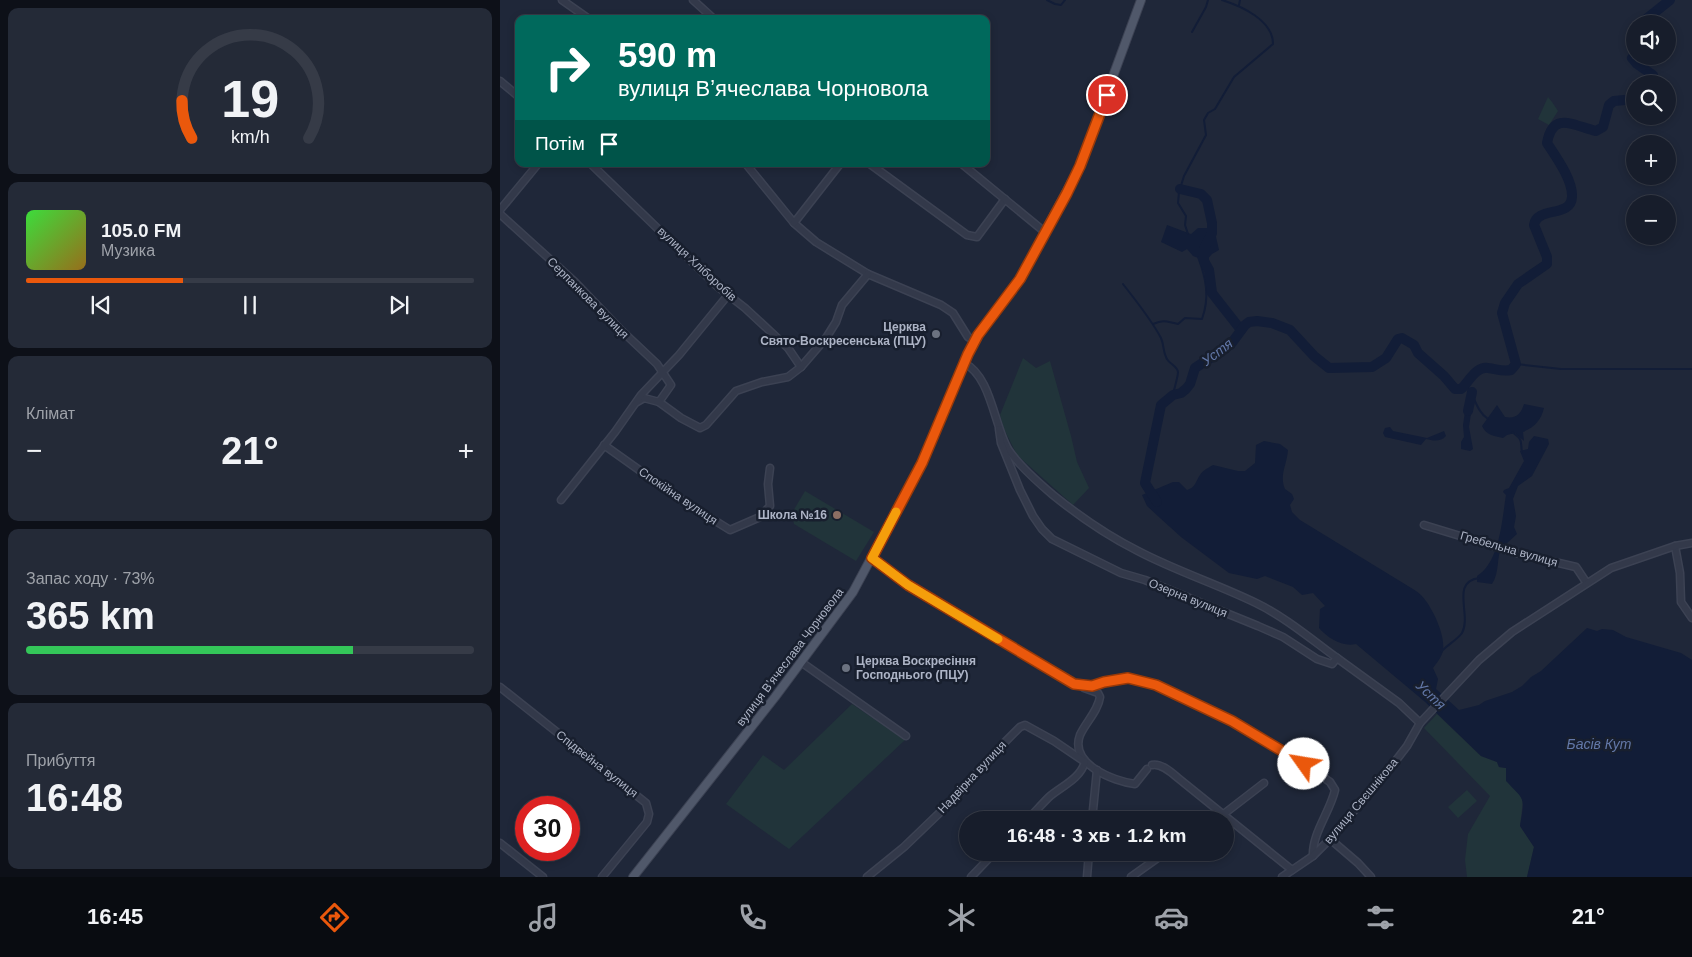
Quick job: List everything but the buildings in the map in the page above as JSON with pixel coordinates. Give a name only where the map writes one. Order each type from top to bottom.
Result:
[{"type":"main road","name":"вулиця Вʼячеслава Чорновола","points":[[633,877],[737,746],[847,602],[922,463],[975,341],[986,322],[1020,279],[1080,166],[1141,0]]},
{"type":"street","points":[[562,0],[583,15]]},
{"type":"street","points":[[693,0],[710,15]]},
{"type":"street","points":[[500,81],[515,94]]},
{"type":"street","points":[[500,212],[536,167]]},
{"type":"street","name":"вулиця Хліборобів","points":[[594,167],[718,287],[772,332],[788,348],[801,367]]},
{"type":"street","points":[[748,167],[794,223],[816,242],[868,274],[941,305],[953,313],[968,337],[975,341]]},
{"type":"street","points":[[794,223],[838,167]]},
{"type":"street","points":[[874,167],[968,235],[977,237],[1005,199]]},
{"type":"street","points":[[966,167],[1046,233]]},
{"type":"street","name":"Серпанкова вулиця","points":[[500,212],[576,282],[662,371],[671,385],[659,402]]},
{"type":"street","points":[[637,402],[644,398],[659,402],[700,428],[706,425],[736,391],[762,382],[788,377],[801,367],[826,338],[836,322],[842,305],[868,274]]},
{"type":"street","points":[[561,500],[641,396],[662,371],[679,355],[728,294]]},
{"type":"street","points":[[964,364],[972,367],[984,387],[999,429],[1009,450],[1052,494],[1101,530],[1139,552],[1258,604],[1286,621],[1398,703],[1420,722]]},
{"type":"street","name":"Озерна вулиця","points":[[999,429],[1001,443],[1020,490],[1033,516],[1052,539],[1121,572],[1145,580],[1283,637],[1317,659],[1332,664],[1337,658]]},
{"type":"street","name":"Спокійна вулиця","points":[[604,445],[680,499],[730,530],[760,517],[770,506],[768,484],[770,468]]},
{"type":"street","name":"Гребельна вулиця","points":[[1424,524],[1502,549],[1576,567],[1586,582]]},
{"type":"street","name":"вулиця Свєшнікова","points":[[1285,876],[1313,856],[1330,839],[1407,746],[1420,722],[1479,660],[1512,632],[1586,582],[1611,568],[1692,542]]},
{"type":"street","points":[[1675,546],[1680,573],[1682,602],[1692,618]]},
{"type":"street","points":[[872,558],[908,585],[1074,684],[1100,694],[1097,707],[1080,736],[1079,747],[1085,762],[1097,770],[1127,783],[1135,784],[1155,764],[1164,768],[1221,811]]},
{"type":"street","points":[[801,662],[906,736]]},
{"type":"street","points":[[1074,684],[1092,686],[1128,678],[1156,685],[1232,721],[1330,782],[1334,790],[1332,799],[1312,847],[1313,856]]},
{"type":"street","name":"Спідвейна вулиця","points":[[500,687],[646,803],[649,814],[647,822],[602,877]]},
{"type":"street","name":"Надвірна вулиця","points":[[867,877],[904,847],[956,797],[1020,727],[1025,725],[1054,741],[1085,762]]},
{"type":"street","points":[[1036,811],[1076,777],[1083,769],[1085,762]]},
{"type":"street","points":[[1093,811],[1097,770]]},
{"type":"street","points":[[1229,811],[1264,783]]},
{"type":"street","points":[[1234,822],[1292,870]]},
{"type":"street","points":[[1330,839],[1371,877]]},
{"type":"street","points":[[500,843],[543,877]]},
{"type":"street","points":[[971,877],[986,861]]},
{"type":"street","points":[[1087,877],[1088,861]]},
{"type":"street","points":[[1131,877],[1153,861]]},
{"type":"shaded area","points":[[1548,97],[1558,111],[1549,125],[1538,119]]},
{"type":"shaded area","points":[[1023,358],[1036,368],[1050,361],[1077,462],[1089,488],[1073,505],[1017,455],[1004,429],[1000,415]]},
{"type":"shaded area","points":[[805,491],[874,532],[856,561],[794,524],[792,513]]},
{"type":"shaded area","points":[[852,704],[905,740],[789,849],[726,804],[763,755],[784,770]]},
{"type":"shaded area","points":[[1437,714],[1481,756],[1497,762],[1499,767],[1506,768],[1515,790],[1520,794],[1523,801],[1520,826],[1534,847],[1527,877],[1467,877],[1465,860],[1468,834],[1490,796],[1424,728]]},
{"type":"shaded area","points":[[1467,790],[1477,801],[1458,818],[1448,807]]},
{"type":"water","points":[[1167,225],[1191,234],[1198,228],[1214,228],[1219,250],[1206,261],[1193,256],[1187,249],[1182,252],[1161,242]]},
{"type":"water","points":[[1467,398],[1473,400],[1469,427],[1473,449],[1470,451],[1461,449],[1461,442],[1464,437],[1463,425]]},
{"type":"water","points":[[1524,404],[1544,408],[1537,423],[1523,432],[1524,441],[1515,433],[1503,438],[1491,435],[1482,426],[1497,405],[1505,417],[1512,417],[1521,411]]},
{"type":"water","points":[[1390,427],[1393,431],[1427,438],[1444,431],[1446,436],[1437,440],[1426,439],[1421,445],[1385,437],[1383,433],[1385,428]]},
{"type":"water","points":[[1534,436],[1548,439],[1549,444],[1532,476],[1518,486],[1513,499],[1516,516],[1514,527],[1517,534],[1506,544],[1502,545],[1496,575],[1492,584],[1477,582],[1477,576],[1491,561],[1499,539],[1506,495],[1503,492],[1509,488],[1524,461],[1520,451],[1528,449],[1529,442]]},
{"type":"water","name":"Басів Кут","points":[[1264,441],[1280,444],[1288,450],[1283,484],[1285,489],[1292,494],[1294,499],[1290,505],[1292,512],[1300,520],[1414,589],[1425,600],[1438,623],[1443,640],[1442,654],[1433,668],[1438,679],[1436,689],[1459,710],[1479,705],[1522,686],[1587,628],[1597,631],[1602,629],[1613,630],[1626,637],[1681,653],[1692,660],[1692,877],[1527,877],[1534,847],[1520,826],[1523,804],[1520,796],[1506,781],[1506,768],[1499,767],[1497,762],[1481,756],[1424,701],[1356,644],[1341,643],[1331,639],[1323,632],[1319,628],[1320,609],[1325,606],[1313,593],[1302,595],[1293,587],[1265,576],[1257,579],[1229,573],[1181,537],[1147,506],[1142,495],[1173,482],[1179,482],[1187,490],[1190,489],[1203,472],[1213,465],[1245,471],[1255,463],[1256,445]]},
{"type":"waterway","points":[[1047,0],[1061,5],[1065,0]]},
{"type":"waterway","points":[[1192,32],[1208,0]]},
{"type":"waterway","points":[[1188,234],[1185,225],[1186,216],[1178,203],[1179,192],[1184,176],[1206,135],[1204,120],[1208,113],[1215,109],[1234,77],[1273,44],[1272,35],[1262,21],[1246,10],[1222,0]]},
{"type":"waterway","points":[[1239,5],[1240,0]]},
{"type":"waterway","name":"Устя","points":[[1651,15],[1670,0]]},
{"type":"waterway","name":"Устя","points":[[1638,65],[1653,75]]},
{"type":"waterway","name":"Устя","points":[[1157,502],[1145,483],[1161,405],[1173,395],[1181,393],[1186,389],[1190,384],[1195,368],[1231,344],[1249,322],[1272,323],[1290,330],[1314,356],[1329,368],[1372,367],[1386,358],[1398,339],[1402,338],[1414,345],[1418,353],[1444,376],[1455,389],[1461,389],[1476,372],[1484,368],[1502,371],[1511,370],[1516,364],[1502,313],[1505,303],[1518,284],[1547,264],[1547,257],[1534,225],[1536,219],[1547,213],[1566,208],[1572,197],[1572,190],[1567,176],[1547,143],[1550,133],[1554,126],[1559,123],[1572,124],[1596,131],[1603,127],[1609,105],[1614,101],[1626,100]]},
{"type":"waterway","points":[[1180,189],[1201,194],[1207,200],[1212,233],[1204,249],[1204,261],[1209,270],[1212,293],[1241,330]]},
{"type":"waterway","points":[[1153,324],[1163,321],[1178,324],[1185,318],[1202,319],[1206,303],[1206,288],[1198,257]]},
{"type":"waterway","points":[[1123,284],[1153,324],[1161,338],[1167,359],[1178,372],[1173,395]]},
{"type":"waterway","points":[[1516,364],[1561,369],[1692,369]]},
{"type":"waterway","points":[[1466,385],[1478,408],[1488,419]]},
{"type":"waterway","points":[[1468,411],[1472,392]]},
{"type":"waterway","points":[[1512,432],[1520,439],[1522,453]]},
{"type":"waterway","points":[[1441,652],[1462,633],[1465,617],[1464,592],[1470,581],[1479,578]]},
{"type":"slow traffic","points":[[896,512],[872,558],[908,585],[998,639]]},
{"type":"place","name":"Церква Свято-Воскресенська (ПЦУ)","points":[[936,334]]},
{"type":"place","name":"Школа №16","points":[[837,515]]},
{"type":"place","name":"Церква Воскресіння Господнього (ПЦУ)","points":[[846,668]]},
{"type":"route","points":[[1107,95],[1080,166],[1067,193],[1020,279],[978,335],[968,354],[922,463],[872,558],[908,585],[1074,684],[1092,686],[1128,678],[1156,685],[1232,721],[1304,764]]}]
